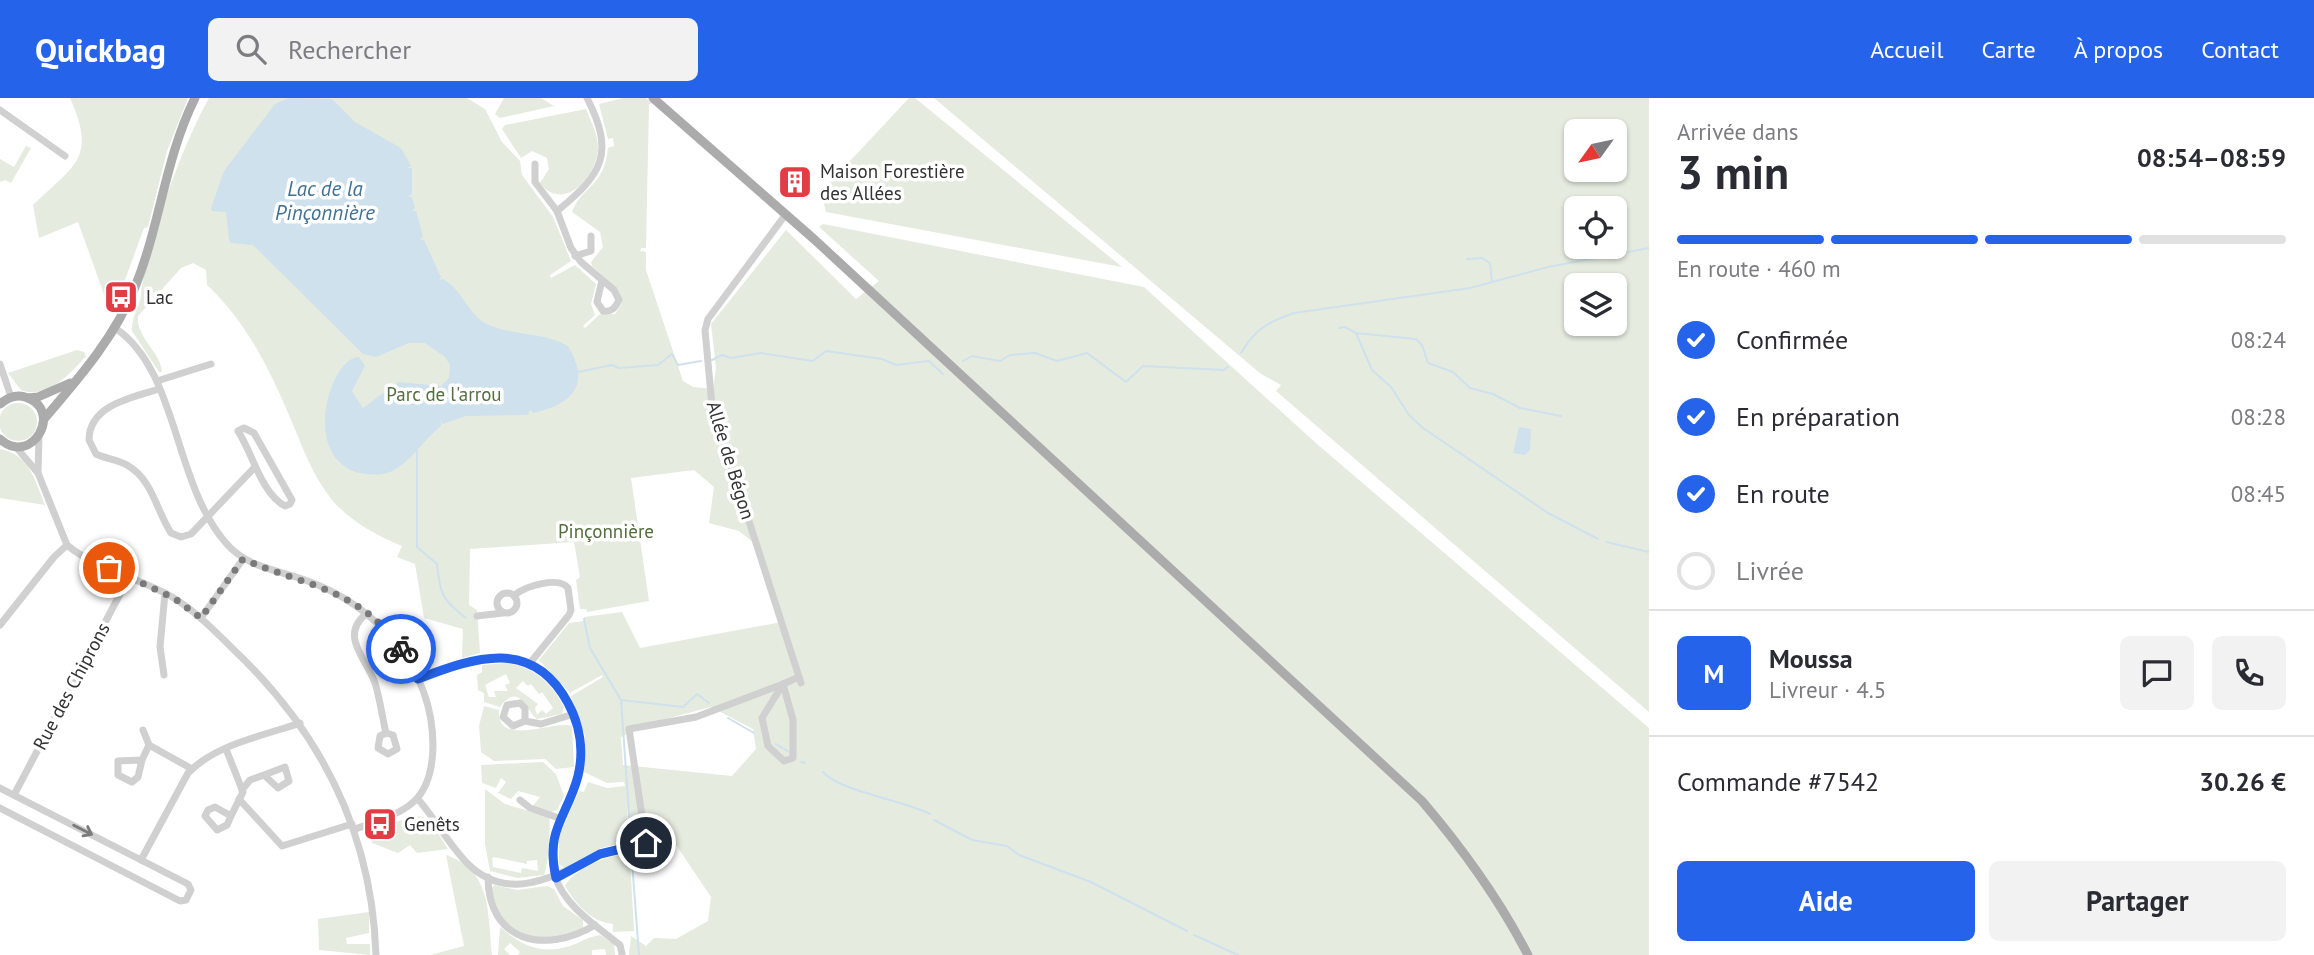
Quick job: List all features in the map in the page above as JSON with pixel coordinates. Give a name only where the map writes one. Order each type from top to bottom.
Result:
[{"type":"main road","points":[[1,441],[16,447],[30,444],[39,436],[44,419],[115,328],[135,287],[180,132],[195,98]]},
{"type":"main road","points":[[653,98],[786,214],[1422,801],[1452,835],[1491,890],[1528,955]]},
{"type":"main road","points":[[0,404],[11,397],[27,398],[50,393],[75,381]]},
{"type":"main road","points":[[27,398],[41,410],[44,419]]},
{"type":"street","points":[[557,211],[590,182],[602,159],[602,134],[587,98]]},
{"type":"street","points":[[0,110],[65,156]]},
{"type":"street","points":[[535,164],[534,182],[557,211],[576,256],[602,280]]},
{"type":"street","name":"Allée de Bégon","points":[[783,684],[800,680],[712,406],[705,330],[708,319],[786,214]]},
{"type":"street","points":[[576,256],[591,251],[591,236]]},
{"type":"street","points":[[115,328],[133,341],[158,385],[188,478],[225,543],[243,559],[271,572],[318,585],[367,613],[396,642],[427,699],[433,734],[431,774],[418,799],[395,814],[282,846],[239,799]]},
{"type":"street","points":[[0,364],[11,397]]},
{"type":"street","points":[[211,364],[127,398],[103,412],[90,429],[90,445],[96,454],[121,462],[141,475],[155,497],[169,529],[176,536],[191,534],[254,467],[266,458]]},
{"type":"street","points":[[250,429],[292,500],[290,504],[285,506],[277,500],[254,467],[237,430],[250,429]]},
{"type":"street","points":[[38,472],[39,436]]},
{"type":"street","points":[[16,447],[38,472],[67,545],[165,593],[201,618],[268,683],[300,723],[354,826],[371,893],[376,955]]},
{"type":"street","points":[[0,625],[67,545]]},
{"type":"street","points":[[201,618],[243,559]]},
{"type":"street","name":"Rue des Chiprons","points":[[14,795],[129,576]]},
{"type":"street","points":[[515,595],[530,586],[560,583],[566,584],[568,589],[571,610],[569,615],[530,663]]},
{"type":"street","points":[[477,616],[510,613],[516,609],[518,601],[515,595],[508,592],[501,594],[497,600],[503,613]]},
{"type":"street","points":[[164,675],[160,647],[165,593]]},
{"type":"street","points":[[367,613],[356,626],[355,648],[374,680],[386,733]]},
{"type":"street","points":[[418,679],[485,659],[508,658],[530,663],[558,687],[574,714],[580,737],[580,762],[578,776],[559,818],[552,848],[556,878],[570,902],[620,945],[622,954]]},
{"type":"street","points":[[418,799],[469,865],[488,877],[519,883],[556,878],[600,854],[646,843],[629,729],[696,717],[783,684]]},
{"type":"street","points":[[783,684],[793,720],[793,758],[784,761],[768,746],[762,718],[783,684]]},
{"type":"street","points":[[525,721],[541,724],[574,714]]},
{"type":"street","points":[[141,860],[192,769],[213,753],[300,723]]},
{"type":"street","points":[[143,730],[149,745],[192,769]]},
{"type":"street","points":[[142,760],[149,745]]},
{"type":"street","points":[[226,749],[242,790]]},
{"type":"street","points":[[231,816],[242,790],[250,780],[264,775]]},
{"type":"street","points":[[0,788],[188,884],[191,890],[186,900],[180,901],[0,808]]},
{"type":"street","points":[[520,800],[530,808],[559,818]]},
{"type":"street","points":[[48,833],[56,816]]},
{"type":"street","points":[[488,877],[495,917],[523,943],[539,947],[565,945],[575,942],[595,925]]},
{"type":"green space","points":[[70,98],[188,98],[167,151],[148,227],[144,228],[114,310],[109,308],[78,222],[39,238],[33,205],[70,169],[81,148],[82,134]]},
{"type":"green space","points":[[209,98],[467,98],[485,109],[502,142],[520,161],[522,175],[553,217],[571,261],[550,275],[551,278],[575,265],[596,284],[591,304],[595,315],[583,326],[585,328],[600,314],[615,314],[622,303],[617,289],[592,266],[591,262],[603,247],[600,232],[572,212],[581,196],[602,171],[608,148],[614,146],[613,138],[608,139],[599,104],[623,98],[646,98],[652,104],[649,104],[646,248],[641,248],[640,251],[646,252],[646,270],[683,381],[693,387],[713,389],[716,368],[711,324],[786,230],[856,299],[879,281],[819,227],[823,224],[1144,287],[1317,444],[1649,728],[1649,955],[629,955],[631,936],[646,946],[654,938],[676,939],[708,921],[711,897],[668,833],[630,831],[627,806],[629,842],[601,848],[565,868],[559,864],[559,836],[579,791],[584,792],[588,782],[607,788],[625,786],[624,782],[607,783],[584,772],[585,736],[571,696],[603,677],[602,675],[570,693],[539,660],[569,623],[584,621],[584,617],[622,612],[640,648],[782,622],[758,546],[739,531],[709,523],[714,487],[694,470],[631,478],[649,601],[587,612],[586,609],[580,609],[576,580],[580,577],[574,542],[470,549],[469,605],[477,610],[480,653],[462,658],[463,629],[424,618],[415,564],[397,557],[402,546],[355,521],[339,508],[318,480],[264,362],[233,313],[207,285],[206,270],[193,263],[181,268],[138,316],[138,324],[144,338],[158,358],[162,372],[159,372],[132,331],[158,222],[177,167]],"holes":[[[711,707],[753,729],[756,749],[732,776],[623,765],[621,737],[654,722]]]},
{"type":"green space","points":[[504,98],[541,98],[554,106],[500,118],[495,114]]},
{"type":"green space","points":[[909,98],[915,98],[1122,267],[826,212],[821,192]]},
{"type":"green space","points":[[934,98],[1649,98],[1649,712],[1276,391],[1281,385],[1261,374]]},
{"type":"green space","points":[[586,109],[597,140],[596,161],[591,172],[576,188],[568,193],[549,191],[540,183],[549,169],[547,158],[532,151],[521,158],[502,129],[505,125]]},
{"type":"green space","points":[[26,146],[31,148],[11,183],[5,180],[0,182],[0,159],[14,167]]},
{"type":"green space","points":[[77,350],[84,352],[86,356],[58,383],[40,391],[21,390],[8,373]]},
{"type":"green space","points":[[18,403],[32,408],[37,422],[32,436],[18,441],[4,436],[-1,422],[4,408]]},
{"type":"green space","points":[[0,449],[18,456],[24,462],[45,505],[0,498]]},
{"type":"green space","points":[[507,663],[534,672],[559,698],[564,707],[562,714],[537,719],[517,697],[512,697],[500,707],[484,702],[484,693],[478,690],[477,675],[482,672],[482,665]],"holes":[[[506,674],[510,683],[505,685],[508,691],[494,691],[496,697],[489,697],[485,685]],[[523,681],[528,686],[531,684],[539,694],[542,692],[553,708],[546,714],[542,710],[537,715],[535,708],[538,704],[516,688]]]},
{"type":"green space","points":[[484,706],[499,710],[501,722],[507,728],[528,730],[572,726],[574,767],[556,769],[545,759],[494,761],[481,752],[479,726]]},
{"type":"green space","points":[[543,762],[556,774],[564,796],[557,810],[551,812],[533,806],[540,797],[518,791],[511,799],[498,793],[506,782],[501,778],[496,788],[482,783],[481,765]]},
{"type":"green space","points":[[485,789],[505,804],[549,817],[549,846],[544,875],[517,878],[490,871],[485,844]],"holes":[[[492,858],[527,864],[527,861],[537,860],[538,871],[522,868],[521,873],[493,867]]]},
{"type":"green space","points":[[415,815],[429,819],[448,849],[417,853],[410,845],[398,853],[372,843],[370,832]]},
{"type":"green space","points":[[446,855],[472,871],[480,883],[488,910],[492,955],[430,955],[464,946]]},
{"type":"green space","points":[[620,855],[621,860],[630,860],[634,931],[613,932],[613,924],[591,916],[565,886],[574,875],[589,866]]},
{"type":"green space","points":[[494,885],[517,890],[547,886],[554,889],[563,906],[583,920],[583,931],[561,942],[538,943],[527,940],[507,927],[499,917],[491,889]]},
{"type":"green space","points":[[369,912],[369,933],[346,938],[347,944],[370,944],[370,955],[319,950],[318,919]]},
{"type":"green space","points":[[500,927],[524,944],[550,950],[600,935],[614,944],[615,955],[606,955],[605,949],[592,950],[592,955],[518,955],[520,952],[510,943],[504,949],[510,955],[498,955]]},
{"type":"water","name":"Lac de la Pinçonnière","points":[[289,98],[332,99],[355,122],[401,148],[411,166],[407,168],[412,168],[412,194],[408,196],[412,197],[415,208],[412,211],[416,211],[423,236],[420,240],[424,240],[441,277],[439,280],[443,279],[450,284],[476,316],[489,325],[549,338],[568,346],[575,359],[578,382],[568,398],[548,409],[534,413],[530,410],[528,415],[466,416],[443,424],[441,421],[441,426],[411,457],[390,472],[357,472],[337,460],[328,444],[326,406],[339,372],[349,361],[359,357],[365,366],[352,391],[363,408],[398,382],[441,386],[449,378],[450,365],[445,357],[425,343],[409,343],[376,357],[363,354],[253,245],[231,243],[229,240],[226,212],[212,211],[211,208],[224,171],[275,104]]},
{"type":"water","points":[[1519,427],[1531,429],[1530,450],[1525,455],[1513,453]]},
{"type":"waterway","points":[[1241,353],[1263,327],[1294,313],[1470,288],[1548,267],[1649,248]]},
{"type":"waterway","points":[[1467,259],[1482,258],[1490,263],[1492,282]]},
{"type":"waterway","points":[[1339,328],[1345,327],[1356,333],[1416,339],[1422,345],[1428,363],[1453,372],[1470,388],[1493,394],[1520,408],[1561,416]]},
{"type":"waterway","points":[[1356,333],[1372,370],[1391,387],[1409,415],[1423,428],[1548,513],[1598,539]]},
{"type":"waterway","points":[[712,360],[722,355],[731,358],[761,353],[813,361],[826,351],[882,359],[896,365],[929,361],[943,374]]},
{"type":"waterway","points":[[963,361],[972,356],[1000,361],[1010,355],[1035,353],[1057,361],[1087,353],[1126,382],[1143,366],[1224,370],[1228,367]]},
{"type":"waterway","points":[[578,372],[612,365],[619,368],[658,365],[672,354],[678,365],[701,361]]},
{"type":"waterway","points":[[417,451],[417,547],[437,564],[439,583],[444,596],[466,618]]},
{"type":"waterway","points":[[1606,542],[1649,552]]},
{"type":"waterway","points":[[584,619],[590,648],[621,700],[631,842]]},
{"type":"waterway","points":[[621,700],[683,707],[697,694],[709,703]]},
{"type":"waterway","points":[[728,718],[754,733]]},
{"type":"waterway","points":[[776,744],[789,752]]},
{"type":"waterway","points":[[801,762],[805,763]]},
{"type":"waterway","points":[[823,772],[844,785],[930,814]]},
{"type":"waterway","points":[[934,820],[972,840],[1007,846],[1019,855],[1091,882],[1187,931]]},
{"type":"waterway","points":[[631,848],[639,955]]},
{"type":"waterway","points":[[1194,935],[1238,955]]},
{"type":"way so far","points":[[109,568],[174,598],[201,618],[243,559],[271,572],[303,579],[353,603],[380,625],[401,649]]},
{"type":"place","name":"Maison Forestière des Allées","points":[[795,182]]},
{"type":"place","name":"Lac","points":[[121,297]]},
{"type":"place","name":"Genêts","points":[[380,824]]},
{"type":"route","points":[[401,649],[418,679],[474,660],[494,657],[519,659],[530,663],[541,669],[558,687],[574,714],[581,750],[578,776],[553,836],[552,863],[556,878],[600,854],[646,843]]},
{"type":"park label","name":"Parc de l'arrou","points":[[444,394]]},
{"type":"park label","name":"Pinçonnière","points":[[606,531]]}]
